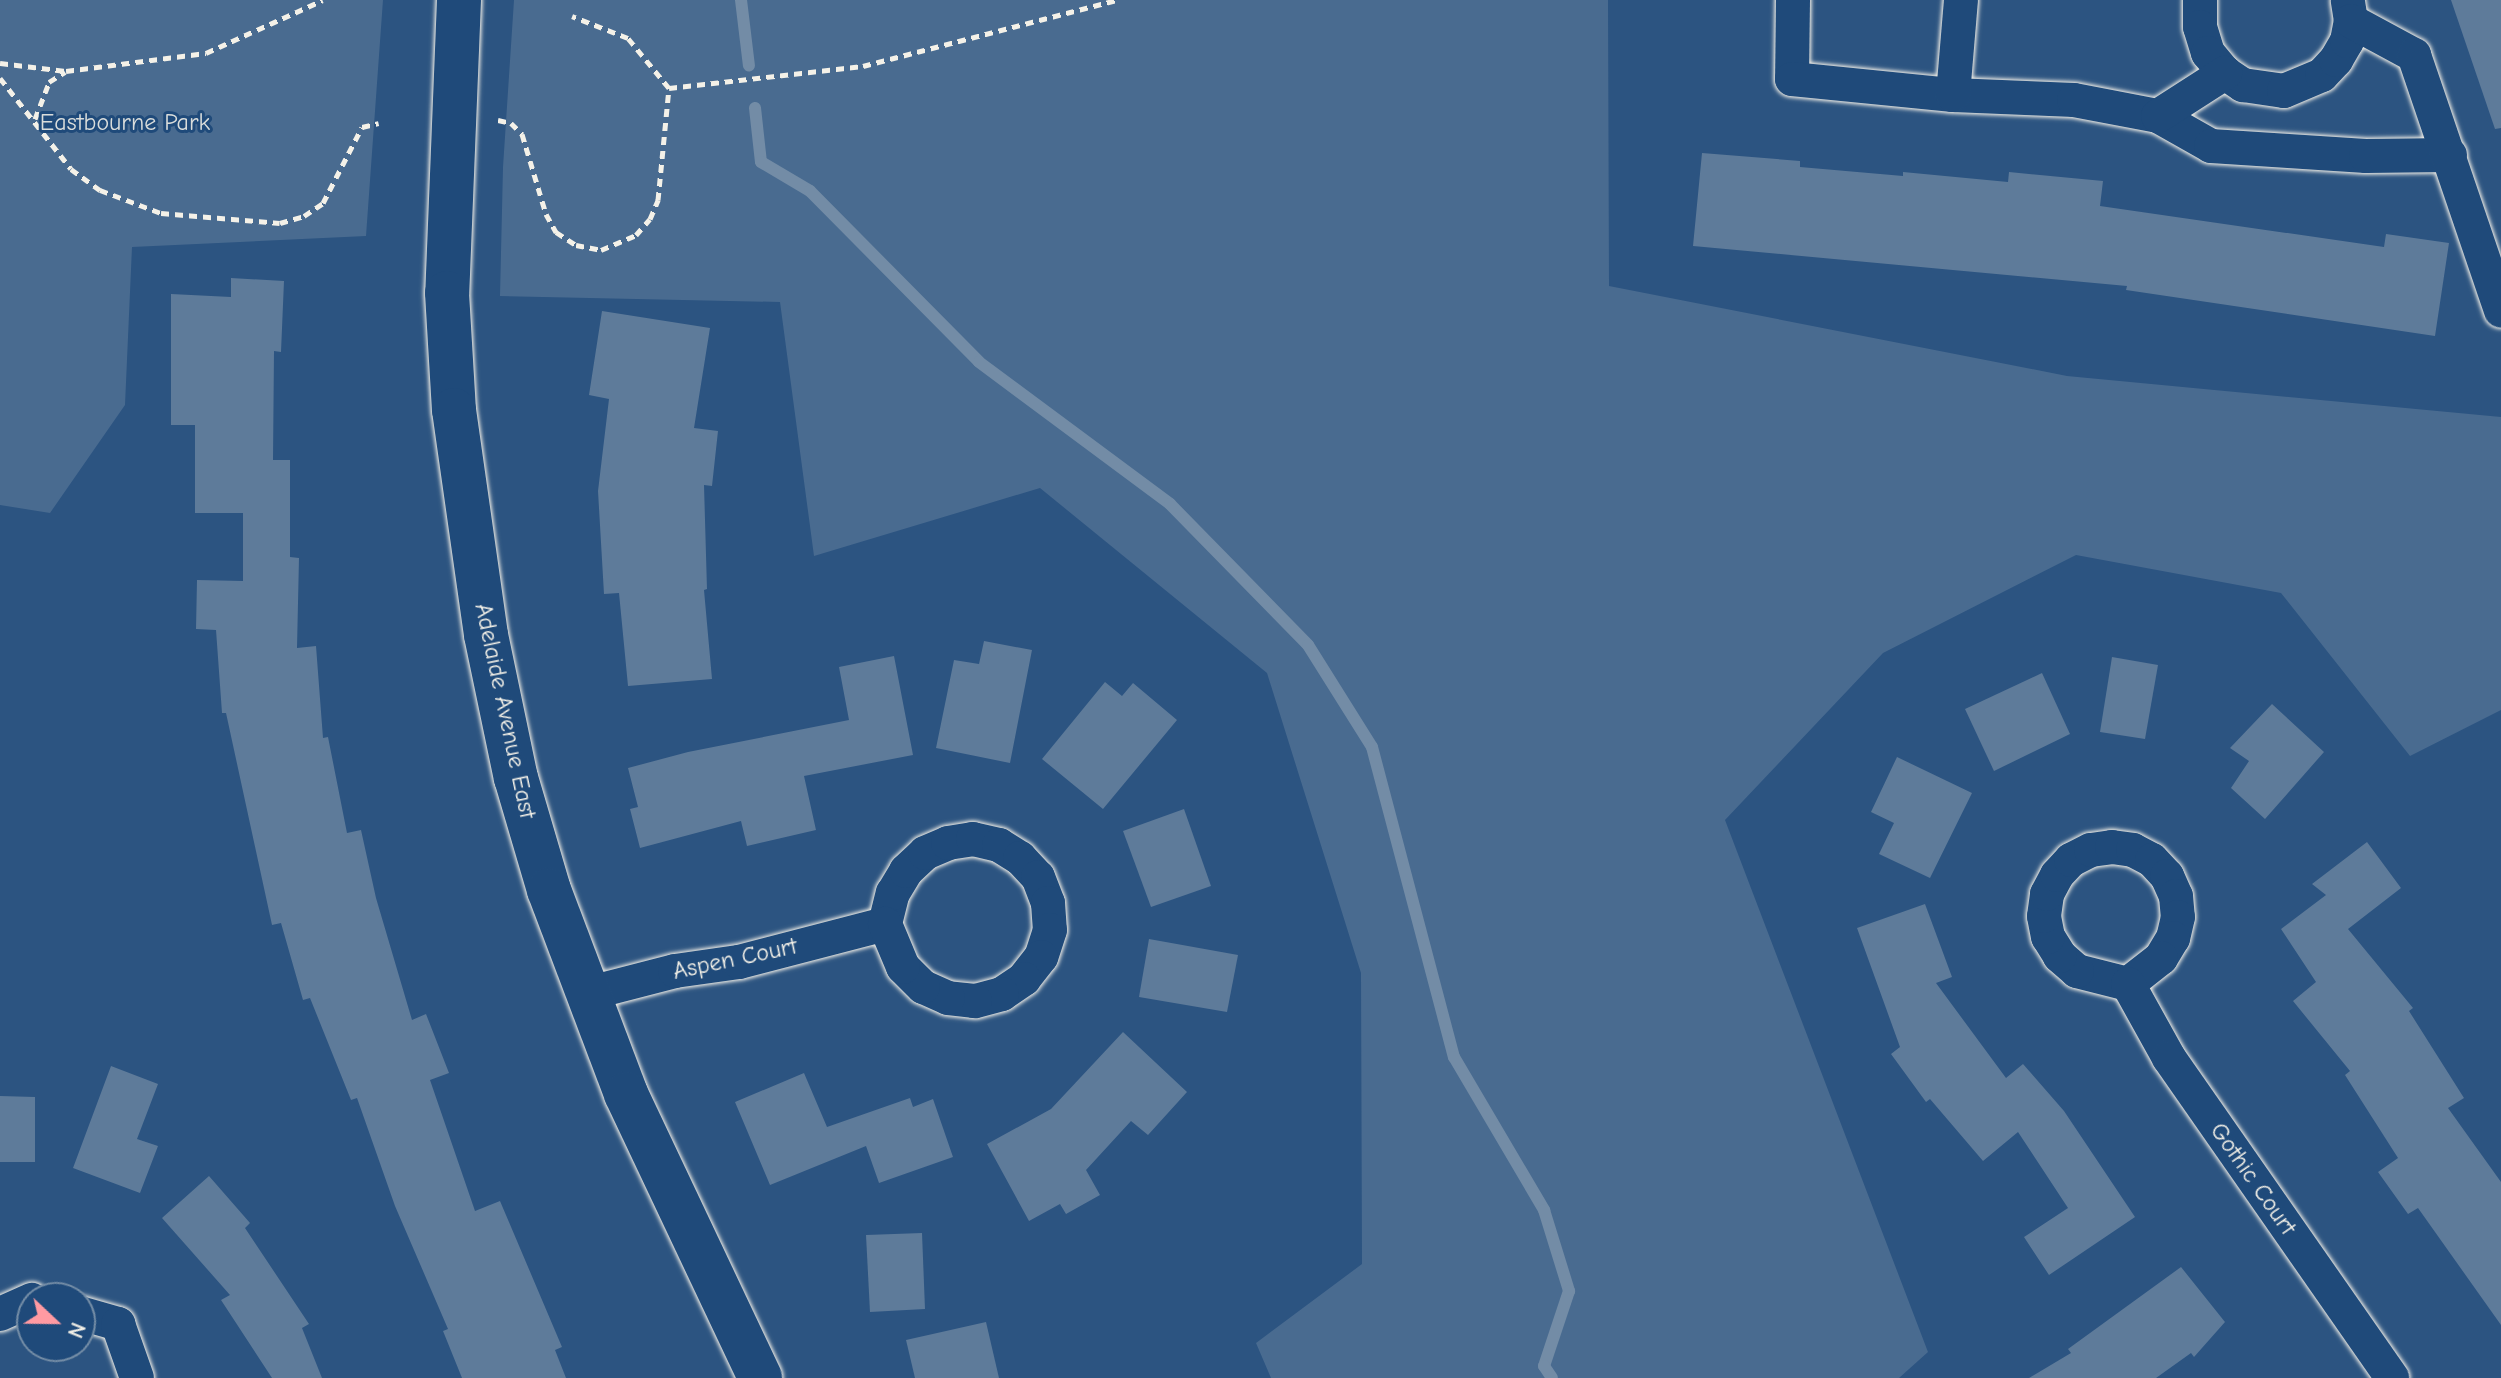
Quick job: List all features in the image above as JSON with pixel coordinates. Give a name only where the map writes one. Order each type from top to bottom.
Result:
[{"type":"main road","name":"Adelaide Avenue East","points":[[459,0],[447,293],[463,493],[486,635],[516,778],[586,994],[626,1094],[760,1378]]},
{"type":"street","points":[[1793,0],[1792,79],[1953,95],[2074,100],[2158,116],[2211,146],[2366,156],[2450,155]]},
{"type":"street","points":[[1953,95],[1961,0]]},
{"type":"street","points":[[2200,0],[2200,27],[2208,53],[2225,73],[2243,85],[2284,91],[2322,75],[2347,41],[2350,10],[2414,55],[2501,311]]},
{"type":"street","points":[[2158,116],[2225,73]]},
{"type":"street","points":[[973,839],[999,845],[1020,858],[1038,877],[1048,903],[1050,930],[1041,957],[1024,979],[1002,994],[975,1001],[948,998],[923,987],[903,967],[885,924],[893,893],[906,871],[925,853],[948,843],[973,839]]},
{"type":"street","name":"Aspen Court","points":[[586,994],[675,971],[739,962],[885,924]]},
{"type":"street","name":"Gothic Court","points":[[2128,984],[2169,1058],[2384,1375]]},
{"type":"street","points":[[96,1318],[118,1324],[137,1378]]},
{"type":"path","points":[[0,63],[66,71],[206,53],[323,0]]},
{"type":"path","points":[[669,88],[863,66],[1116,0]]},
{"type":"path","points":[[494,119],[511,123],[522,134],[546,214],[556,232],[576,245],[601,250],[636,235],[650,219],[658,200],[669,88],[628,38],[572,16]]},
{"type":"path","points":[[35,119],[49,82],[66,71]]},
{"type":"path","points":[[0,78],[71,169],[100,190],[161,213],[280,223],[304,216],[323,203],[362,127],[379,123]]},
{"type":"green space","name":"Eastbourne Park","points":[[0,0],[383,0],[366,236],[132,247],[125,405],[50,513],[0,505]]},
{"type":"green space","points":[[514,0],[1608,0],[1609,286],[2067,376],[2501,417],[2501,710],[2410,756],[2281,593],[2076,555],[1883,653],[1725,820],[1928,1352],[1899,1378],[1271,1378],[1256,1343],[1362,1264],[1361,973],[1267,673],[1040,488],[814,556],[780,302],[500,296],[503,167]]},
{"type":"building","points":[[2451,0],[2501,0],[2501,128],[2495,129]]},
{"type":"building","points":[[1702,153],[1800,161],[1800,167],[1903,176],[1903,172],[2008,182],[2009,172],[2103,181],[2100,206],[2384,247],[2386,234],[2449,243],[2435,336],[2126,290],[2127,286],[1693,246]]},
{"type":"building","points":[[231,278],[284,281],[281,352],[274,351],[273,460],[290,460],[290,557],[299,558],[297,648],[316,646],[323,738],[328,737],[347,833],[361,830],[376,898],[412,1020],[426,1014],[449,1073],[430,1080],[475,1211],[500,1201],[562,1347],[555,1350],[566,1378],[462,1378],[443,1331],[448,1329],[395,1206],[357,1098],[351,1100],[310,998],[303,1000],[281,923],[272,925],[226,713],[222,713],[216,630],[196,629],[197,580],[243,581],[243,513],[195,513],[195,425],[171,425],[171,294],[231,297]]},
{"type":"building","points":[[602,311],[710,328],[694,428],[718,431],[712,486],[704,485],[707,589],[704,590],[712,679],[628,686],[619,593],[604,594],[598,491],[609,399],[589,395]]},
{"type":"building","points":[[984,641],[1032,650],[1010,763],[936,748],[954,660],[979,664]]},
{"type":"building","points":[[894,656],[913,755],[804,776],[816,830],[747,846],[741,821],[640,848],[630,809],[638,807],[628,768],[688,752],[849,720],[839,667]]},
{"type":"building","points":[[2112,657],[2158,665],[2145,739],[2100,732]]},
{"type":"building","points":[[2042,673],[2070,734],[1994,771],[1965,709]]},
{"type":"building","points":[[1105,682],[1122,696],[1133,683],[1177,720],[1103,809],[1042,759]]},
{"type":"building","points":[[2272,704],[2324,752],[2265,819],[2231,788],[2249,761],[2230,748]]},
{"type":"building","points":[[1897,757],[1972,793],[1930,878],[1879,854],[1894,823],[1871,812]]},
{"type":"building","points":[[1184,809],[1211,886],[1151,907],[1123,831]]},
{"type":"building","points":[[2367,842],[2401,888],[2348,929],[2413,1008],[2409,1011],[2464,1098],[2448,1108],[2501,1182],[2501,1325],[2418,1208],[2408,1214],[2378,1172],[2398,1158],[2345,1075],[2350,1071],[2293,1001],[2316,982],[2281,929],[2326,895],[2312,884]]},
{"type":"building","points":[[1925,904],[1952,977],[1936,983],[2006,1078],[2023,1064],[2064,1111],[2135,1217],[2049,1275],[2024,1237],[2068,1208],[2018,1132],[1983,1161],[1930,1099],[1926,1102],[1891,1054],[1900,1047],[1857,928]]},
{"type":"building","points":[[1149,939],[1238,955],[1227,1012],[1139,997]]},
{"type":"building","points":[[1123,1032],[1187,1092],[1148,1135],[1131,1121],[1086,1170],[1100,1195],[1066,1214],[1060,1204],[1029,1221],[987,1144],[1051,1109]]},
{"type":"building","points":[[111,1066],[158,1084],[137,1139],[158,1146],[140,1193],[73,1168]]},
{"type":"building","points":[[804,1073],[827,1127],[910,1098],[913,1107],[933,1099],[953,1157],[879,1183],[866,1146],[770,1185],[735,1102]]},
{"type":"building","points":[[0,1096],[35,1097],[35,1162],[0,1162]]},
{"type":"building","points":[[209,1176],[250,1223],[245,1228],[309,1324],[302,1328],[322,1378],[272,1378],[221,1300],[230,1295],[162,1218]]},
{"type":"building","points":[[922,1233],[925,1309],[870,1312],[866,1235]]},
{"type":"building","points":[[2181,1267],[2225,1322],[2194,1357],[2191,1353],[2156,1378],[2029,1378],[2071,1353],[2068,1349]]},
{"type":"building","points":[[986,1322],[999,1378],[915,1378],[906,1340]]},
{"type":"waterway","points":[[741,0],[749,66]]},
{"type":"waterway","points":[[755,108],[761,162],[810,191],[979,362],[1170,504],[1308,645],[1372,747],[1454,1057],[1544,1210],[1569,1291],[1544,1366],[1552,1378]]}]
